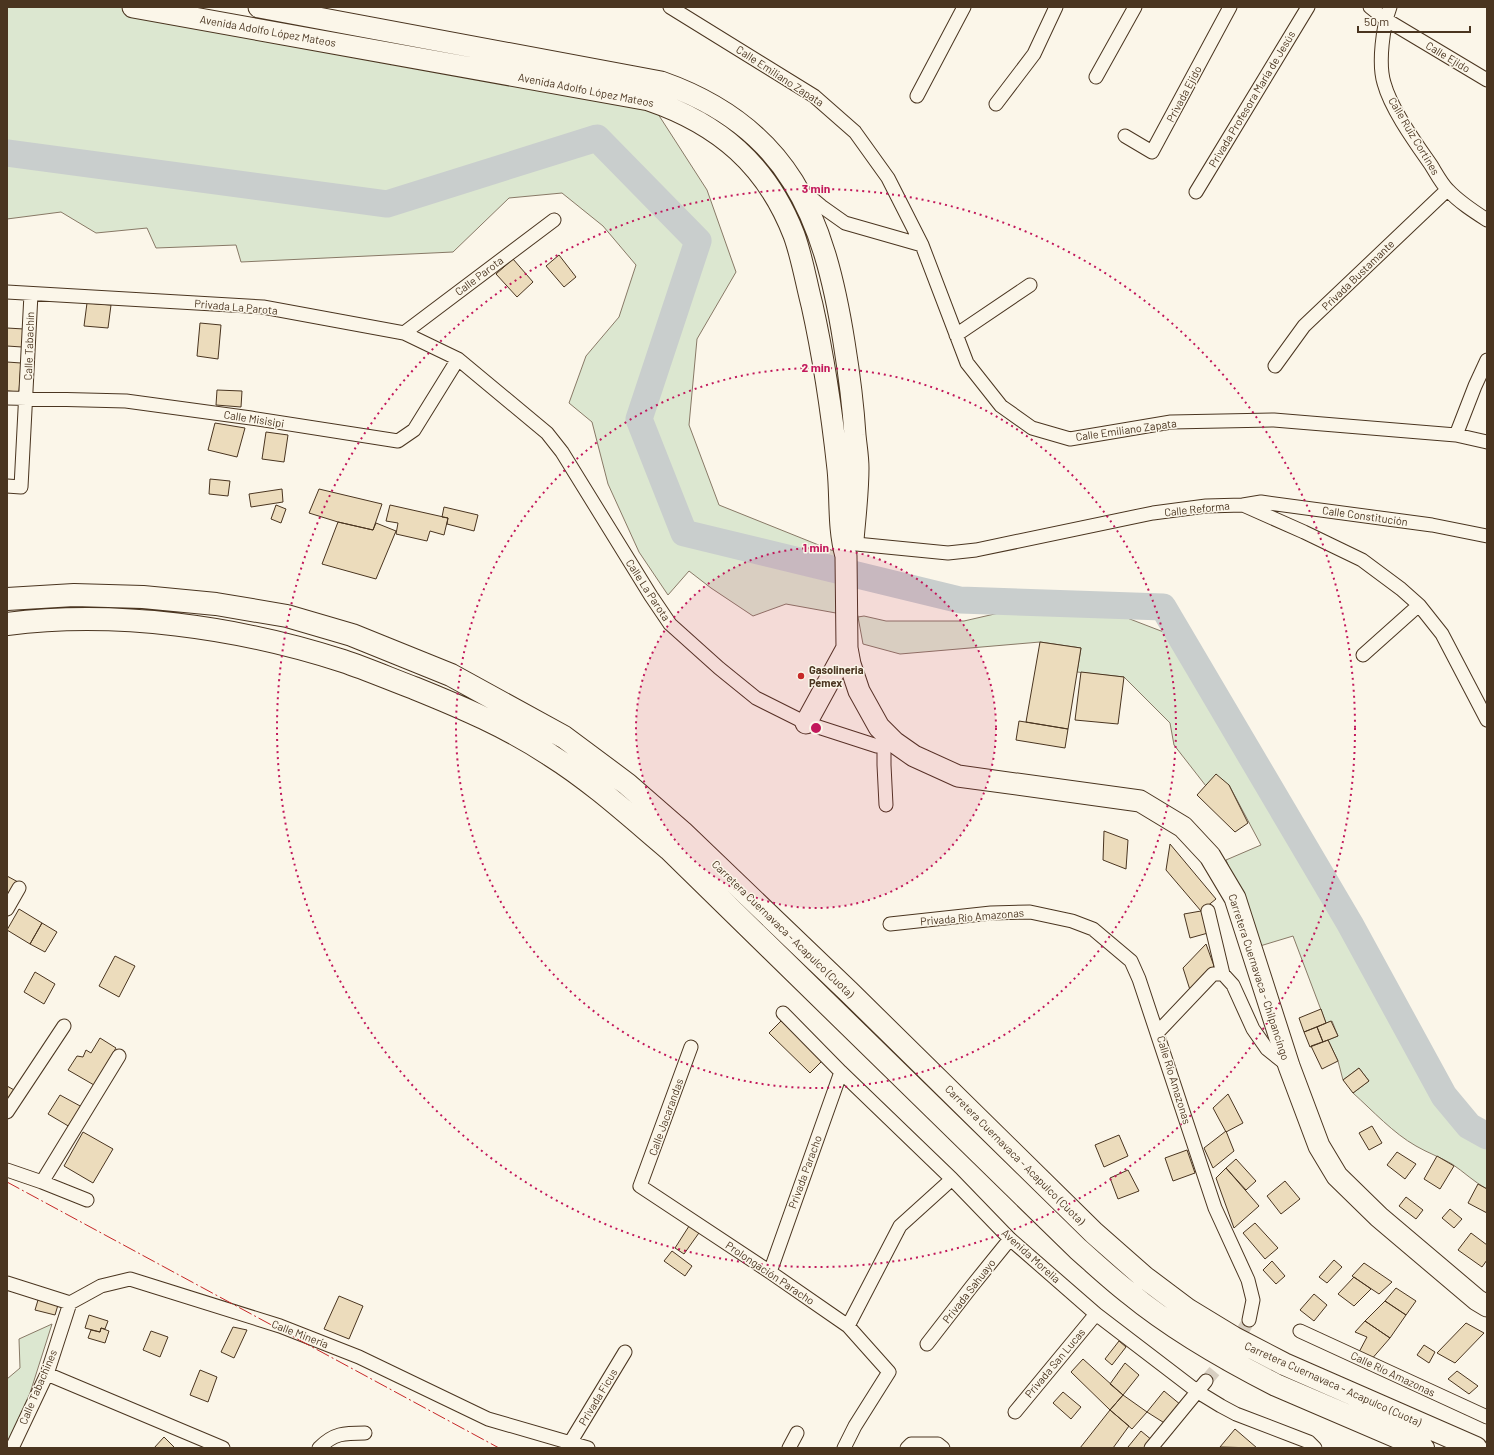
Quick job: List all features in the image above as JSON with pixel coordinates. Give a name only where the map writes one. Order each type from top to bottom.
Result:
[{"type":"highway","name":"Carretera Cuernavaca - Acapulco (Cuota)","points":[[7,598],[74,595],[143,598],[216,604],[287,616],[352,635],[451,675],[564,737],[627,784],[682,832],[849,992],[1094,1233],[1144,1277],[1188,1310],[1246,1345],[1284,1364],[1476,1448]]},
{"type":"highway","name":"Carretera Cuernavaca - Acapulco (Cuota)","points":[[7,624],[75,619],[136,621],[207,628],[277,642],[343,661],[434,696],[501,726],[551,755],[613,801],[669,849],[1078,1250],[1130,1294],[1178,1329],[1224,1358],[1276,1385],[1423,1448]]},
{"type":"main road","name":"Avenida Adolfo López Mateos","points":[[133,7],[649,100],[686,114],[720,135],[749,161],[763,178],[776,196],[794,236],[815,319],[829,391],[847,552]]},
{"type":"main road","name":"Avenida Adolfo López Mateos","points":[[259,7],[661,82],[701,98],[738,122],[770,151],[796,184],[812,216],[824,250],[839,308],[849,373],[858,468],[847,552]]},
{"type":"main road","name":"Carretera Cuernavaca - Chilpancingo","points":[[847,552],[846,616],[847,648],[850,664],[859,691],[889,743],[958,776],[1140,801],[1183,827],[1210,856],[1235,898],[1288,1066],[1319,1146],[1337,1176],[1379,1217],[1477,1300],[1487,1306]]},
{"type":"main road","points":[[806,723],[847,648]]},
{"type":"street","name":"Calle Emiliano Zapata","points":[[670,7],[814,96],[855,132],[888,178],[922,245],[967,363],[1001,406],[1032,428],[1070,439],[1171,422],[1274,420],[1456,435],[1487,442]]},
{"type":"street","points":[[917,96],[964,7]]},
{"type":"street","points":[[996,104],[1034,54],[1056,7]]},
{"type":"street","points":[[1096,77],[1136,7]]},
{"type":"street","name":"Privada Ejido","points":[[1125,136],[1152,152],[1230,7]]},
{"type":"street","name":"Privada Profesora María de Jesús","points":[[1196,192],[1308,7]]},
{"type":"street","name":"Calle Ejido","points":[[1370,7],[1388,13],[1487,80]]},
{"type":"street","name":"Calle Ruiz Cortines","points":[[1388,13],[1381,64],[1384,82],[1390,100],[1415,142],[1448,190],[1468,208],[1487,220]]},
{"type":"street","points":[[796,184],[821,206],[845,223],[922,245]]},
{"type":"street","name":"Privada Bustamante","points":[[1274,366],[1304,326],[1448,190]]},
{"type":"street","name":"Calle Parota","points":[[404,333],[554,220]]},
{"type":"street","points":[[956,335],[1030,285]]},
{"type":"street","name":"Privada La Parota","points":[[7,292],[263,307],[404,333],[458,359]]},
{"type":"street","name":"Calle Tabachín","points":[[7,486],[21,487],[31,294]]},
{"type":"street","name":"Calle Misisipi","points":[[7,398],[126,401],[251,418],[398,441],[414,430],[458,359]]},
{"type":"street","name":"Calle La Parota","points":[[458,359],[547,433],[562,452],[651,596],[670,624],[719,668],[756,698],[806,723],[877,746],[889,743]]},
{"type":"street","points":[[1456,435],[1474,386],[1487,360]]},
{"type":"street","name":"Calle Constitución","points":[[1243,505],[1261,502],[1432,525],[1487,536]]},
{"type":"street","name":"Calle Reforma","points":[[847,552],[948,553],[976,550],[1153,513],[1206,506],[1243,505],[1362,560],[1402,589],[1419,605],[1442,634],[1487,720]]},
{"type":"street","points":[[1363,655],[1419,605]]},
{"type":"street","points":[[886,805],[884,765],[889,743]]},
{"type":"street","points":[[7,909],[19,888]]},
{"type":"street","points":[[1208,911],[1223,974],[1233,985],[1253,1029],[1267,1049],[1288,1066]]},
{"type":"street","name":"Privada Río Amazonas","points":[[890,924],[991,913],[1030,912],[1072,921],[1093,929],[1131,961],[1139,979],[1157,1033]]},
{"type":"street","name":"Calle Río Amazonas","points":[[1223,974],[1213,974],[1157,1033],[1215,1208],[1248,1280],[1253,1300],[1249,1320]]},
{"type":"street","name":"Avenida Morelia","points":[[783,1013],[841,1072],[952,1179],[1010,1239],[1096,1314],[1202,1387],[1236,1414],[1309,1442],[1315,1448]]},
{"type":"street","points":[[7,1112],[64,1026]]},
{"type":"street","name":"Calle Jacarandas","points":[[640,1186],[691,1047]]},
{"type":"street","points":[[42,1182],[119,1056]]},
{"type":"street","name":"Privada Paracho","points":[[770,1272],[841,1072]]},
{"type":"street","points":[[7,1170],[87,1200]]},
{"type":"street","points":[[848,1326],[900,1226],[952,1179]]},
{"type":"street","name":"Prolongación Paracho","points":[[640,1186],[770,1272],[848,1326],[889,1372],[855,1426],[844,1448]]},
{"type":"street","name":"Privada Sahuayo","points":[[927,1344],[1010,1239]]},
{"type":"street","name":"Calle Minería","points":[[70,1303],[101,1286],[130,1279],[280,1326],[359,1357],[488,1419],[588,1448]]},
{"type":"street","points":[[7,1283],[70,1303]]},
{"type":"street","name":"Calle Tabachines","points":[[12,1448],[47,1374],[70,1303]]},
{"type":"street","name":"Privada San Lucas","points":[[1015,1412],[1096,1314]]},
{"type":"street","name":"Calle Río Amazonas","points":[[1300,1331],[1487,1417]]},
{"type":"street","name":"Privada Ficus","points":[[570,1443],[625,1352]]},
{"type":"street","points":[[47,1374],[223,1448]]},
{"type":"street","points":[[1151,1448],[1202,1387]]},
{"type":"street","points":[[319,1448],[328,1439],[343,1433],[365,1433]]},
{"type":"street","points":[[789,1448],[797,1433]]},
{"type":"street","points":[[907,1448],[911,1444],[938,1444],[943,1448]]},
{"type":"green space","points":[[7,7],[131,7],[649,100],[707,190],[736,272],[697,339],[689,425],[719,505],[846,556],[858,617],[786,604],[753,616],[711,588],[689,571],[668,595],[639,552],[608,484],[592,422],[569,403],[586,356],[619,317],[636,265],[603,226],[562,193],[509,198],[453,252],[241,262],[236,245],[156,248],[147,228],[96,233],[61,212],[7,219]]},
{"type":"green space","points":[[1034,605],[1109,611],[1174,636],[1216,681],[1330,910],[1369,975],[1432,1090],[1454,1115],[1487,1133],[1487,1189],[1452,1164],[1408,1141],[1391,1128],[1353,1093],[1369,1081],[1359,1068],[1343,1080],[1338,1061],[1328,1040],[1338,1036],[1332,1021],[1326,1023],[1293,936],[1260,946],[1226,860],[1261,845],[1229,785],[1206,786],[1174,745],[1170,723],[1124,677],[1077,672],[1081,648],[1040,642],[900,654],[863,644],[858,617],[864,616],[886,621],[964,621]]},
{"type":"green space","points":[[52,1324],[24,1412],[7,1448],[7,1379],[20,1368],[19,1339]]},
{"type":"building","points":[[559,255],[576,277],[564,287],[546,266]]},
{"type":"building","points":[[513,259],[533,282],[517,297],[496,274]]},
{"type":"building","points":[[87,303],[111,305],[108,328],[84,326]]},
{"type":"building","points":[[200,323],[221,325],[218,359],[197,356]]},
{"type":"building","points":[[7,328],[24,329],[22,347],[7,346]]},
{"type":"building","points":[[7,362],[21,363],[19,392],[7,391]]},
{"type":"building","points":[[217,390],[242,391],[241,407],[216,405]]},
{"type":"building","points":[[215,423],[245,428],[237,457],[208,450]]},
{"type":"building","points":[[266,432],[288,435],[284,462],[262,459]]},
{"type":"building","points":[[210,479],[230,481],[228,496],[209,494]]},
{"type":"building","points":[[282,489],[283,502],[251,507],[249,494]]},
{"type":"building","points":[[319,489],[382,504],[373,530],[338,522],[309,513]]},
{"type":"building","points":[[276,505],[286,509],[281,523],[271,519]]},
{"type":"building","points":[[390,505],[448,518],[444,535],[430,531],[427,541],[396,534],[398,523],[386,521]]},
{"type":"building","points":[[444,507],[478,515],[474,531],[447,524],[448,518],[442,517]]},
{"type":"building","points":[[338,522],[373,530],[376,523],[396,531],[376,579],[322,564]]},
{"type":"building","points":[[1040,642],[1081,648],[1068,729],[1026,722]]},
{"type":"building","points":[[1081,672],[1124,677],[1118,724],[1075,720]]},
{"type":"building","points":[[1019,721],[1068,729],[1065,748],[1016,740]]},
{"type":"building","points":[[1216,774],[1229,785],[1248,823],[1235,832],[1197,795]]},
{"type":"building","points":[[1104,831],[1128,840],[1126,869],[1103,860]]},
{"type":"building","points":[[1170,844],[1216,899],[1201,911],[1166,870]]},
{"type":"building","points":[[7,876],[18,882],[7,901]]},
{"type":"building","points":[[19,909],[42,923],[30,944],[7,930]]},
{"type":"building","points":[[1201,911],[1208,933],[1190,938],[1184,914]]},
{"type":"building","points":[[42,923],[57,932],[45,952],[30,944]]},
{"type":"building","points":[[1206,944],[1214,966],[1191,993],[1183,968]]},
{"type":"building","points":[[115,956],[135,966],[119,997],[99,986]]},
{"type":"building","points":[[35,972],[55,984],[44,1004],[24,992]]},
{"type":"building","points":[[1321,1009],[1326,1023],[1304,1032],[1299,1018]]},
{"type":"building","points":[[781,1021],[822,1061],[810,1073],[769,1033]]},
{"type":"building","points":[[1331,1021],[1338,1036],[1323,1042],[1317,1027]]},
{"type":"building","points":[[1317,1027],[1323,1042],[1310,1047],[1304,1032]]},
{"type":"building","points":[[100,1038],[116,1048],[94,1085],[68,1070],[77,1056],[83,1057],[86,1050],[91,1053]]},
{"type":"building","points":[[1328,1040],[1338,1061],[1322,1069],[1311,1046]]},
{"type":"building","points":[[1359,1068],[1369,1081],[1353,1093],[1343,1080]]},
{"type":"building","points":[[7,1086],[16,1091],[7,1106]]},
{"type":"building","points":[[1228,1094],[1243,1123],[1226,1132],[1213,1108]]},
{"type":"building","points":[[60,1095],[82,1107],[70,1127],[48,1114]]},
{"type":"building","points":[[1372,1126],[1382,1143],[1369,1150],[1359,1133]]},
{"type":"building","points":[[1226,1131],[1234,1151],[1213,1168],[1204,1148]]},
{"type":"building","points":[[83,1132],[113,1149],[93,1183],[64,1166]]},
{"type":"building","points":[[1119,1135],[1128,1156],[1104,1167],[1095,1145]]},
{"type":"building","points":[[1187,1150],[1195,1173],[1173,1181],[1165,1158]]},
{"type":"building","points":[[1397,1152],[1416,1164],[1405,1179],[1387,1165]]},
{"type":"building","points":[[1437,1156],[1454,1166],[1440,1189],[1424,1179]]},
{"type":"building","points":[[1236,1159],[1256,1181],[1246,1190],[1226,1168]]},
{"type":"building","points":[[1226,1168],[1259,1206],[1234,1228],[1216,1178]]},
{"type":"building","points":[[1128,1170],[1139,1191],[1118,1199],[1110,1178]]},
{"type":"building","points":[[1285,1181],[1300,1199],[1281,1214],[1267,1196]]},
{"type":"building","points":[[1478,1184],[1487,1189],[1487,1213],[1468,1203]]},
{"type":"building","points":[[1406,1197],[1423,1210],[1416,1219],[1399,1206]]},
{"type":"building","points":[[1450,1209],[1462,1219],[1454,1228],[1442,1218]]},
{"type":"building","points":[[691,1223],[701,1230],[684,1254],[675,1248]]},
{"type":"building","points":[[1255,1223],[1278,1248],[1265,1259],[1243,1233]]},
{"type":"building","points":[[1471,1233],[1487,1245],[1487,1260],[1482,1267],[1458,1250]]},
{"type":"building","points":[[672,1251],[692,1266],[685,1276],[664,1261]]},
{"type":"building","points":[[1334,1260],[1342,1267],[1327,1283],[1319,1277]]},
{"type":"building","points":[[1272,1261],[1285,1276],[1276,1284],[1263,1270]]},
{"type":"building","points":[[1364,1263],[1392,1282],[1379,1294],[1352,1276]]},
{"type":"building","points":[[1354,1277],[1371,1289],[1354,1306],[1338,1294]]},
{"type":"building","points":[[1396,1288],[1416,1301],[1406,1315],[1385,1301]]},
{"type":"building","points":[[1314,1294],[1327,1305],[1314,1321],[1300,1310]]},
{"type":"building","points":[[339,1296],[363,1306],[349,1339],[324,1329]]},
{"type":"building","points":[[38,1300],[58,1305],[55,1315],[35,1310]]},
{"type":"building","points":[[1385,1301],[1406,1315],[1390,1338],[1365,1321]]},
{"type":"building","points":[[89,1315],[108,1321],[105,1329],[101,1328],[100,1332],[85,1328]]},
{"type":"building","points":[[1365,1321],[1390,1338],[1370,1361],[1358,1354],[1367,1337],[1355,1332]]},
{"type":"building","points":[[1466,1323],[1484,1333],[1455,1363],[1437,1353]]},
{"type":"building","points":[[233,1327],[247,1330],[234,1358],[221,1352]]},
{"type":"building","points":[[101,1328],[109,1331],[105,1343],[88,1338],[91,1330],[100,1332]]},
{"type":"building","points":[[151,1331],[168,1337],[160,1357],[143,1350]]},
{"type":"building","points":[[1119,1341],[1126,1347],[1112,1365],[1105,1359]]},
{"type":"building","points":[[1424,1345],[1435,1352],[1429,1363],[1417,1355]]},
{"type":"building","points":[[1083,1359],[1123,1395],[1110,1410],[1071,1372]]},
{"type":"building","points":[[1125,1363],[1139,1375],[1123,1395],[1110,1384]]},
{"type":"building","points":[[200,1370],[217,1377],[208,1402],[190,1395]]},
{"type":"building","points":[[1457,1371],[1478,1386],[1469,1394],[1448,1379]]},
{"type":"building","points":[[1164,1391],[1181,1405],[1166,1424],[1147,1412]]},
{"type":"building","points":[[1063,1392],[1081,1407],[1071,1419],[1053,1403]]},
{"type":"building","points":[[1123,1395],[1147,1412],[1132,1429],[1110,1410]]},
{"type":"building","points":[[1110,1410],[1129,1426],[1113,1448],[1080,1448]]},
{"type":"building","points":[[1235,1429],[1257,1448],[1220,1447]]},
{"type":"building","points":[[1141,1431],[1153,1441],[1147,1448],[1128,1447]]},
{"type":"building","points":[[164,1437],[175,1448],[154,1448]]},
{"type":"waterway","points":[[7,153],[387,204],[597,138],[698,241],[639,419],[684,533],[960,600],[1163,607],[1350,924],[1444,1096],[1469,1126],[1487,1136]]},
{"type":"tunnel","points":[[1206,1381],[1229,1354],[1249,1320]]},
{"type":"power","points":[[7,1182],[499,1448]]},
{"type":"place","name":"Gasolineria Pemex","points":[[801,676]]}]
